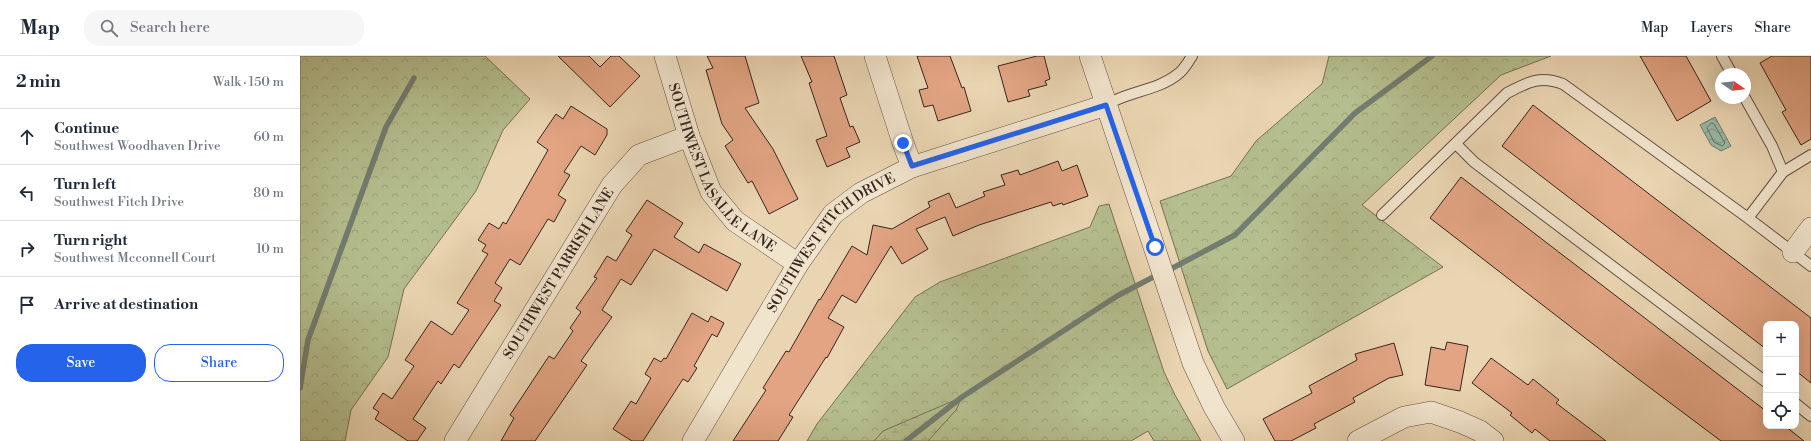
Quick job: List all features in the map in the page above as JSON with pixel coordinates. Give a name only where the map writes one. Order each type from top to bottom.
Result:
[{"type":"street","name":"SOUTHWEST LASALLE LANE","points":[[665,56],[689,136],[711,192],[735,221],[798,264]]},
{"type":"street","points":[[875,56],[912,166]]},
{"type":"street","points":[[1090,56],[1193,363],[1211,401],[1234,441]]},
{"type":"street","name":"SOUTHWEST FITCH DRIVE","points":[[693,441],[798,264],[833,214],[861,193],[912,166],[1106,105]]},
{"type":"street","name":"SOUTHWEST PARRISH LANE","points":[[455,441],[612,185],[639,155],[689,136]]},
{"type":"street","points":[[1793,252],[1811,228]]},
{"type":"street","points":[[1358,441],[1404,417],[1431,412],[1480,431],[1493,441]]},
{"type":"lane","points":[[1106,105],[1115,99],[1151,89],[1179,74],[1192,56]]},
{"type":"lane","points":[[1722,56],[1729,68]]},
{"type":"lane","points":[[1382,215],[1507,93],[1529,82],[1549,79],[1563,84],[1748,218],[1811,266]]},
{"type":"lane","points":[[1748,104],[1772,146],[1782,172]]},
{"type":"lane","points":[[1456,144],[1474,162],[1763,380]]},
{"type":"lane","points":[[1748,218],[1782,172],[1811,155]]},
{"type":"lane","points":[[1799,406],[1811,416]]},
{"type":"green space","points":[[300,56],[485,56],[530,99],[503,130],[476,191],[404,289],[388,357],[351,410],[345,441],[300,441]]},
{"type":"green space","points":[[1329,56],[1551,56],[1501,75],[1362,205],[1443,267],[1227,389],[1208,351],[1160,201],[1231,176],[1256,141],[1322,84]]},
{"type":"green space","points":[[1109,204],[1164,372],[1201,441],[1154,441],[1148,431],[1131,441],[807,441],[817,424],[915,297],[940,282],[1090,227],[1099,206]]},
{"type":"green space","points":[[962,397],[956,410],[928,441],[874,441],[883,431]]},
{"type":"water","points":[[1715,117],[1731,146],[1721,151],[1711,145],[1700,125]]},
{"type":"building","points":[[558,56],[589,56],[600,67],[611,56],[619,56],[640,76],[610,107]]},
{"type":"building","points":[[707,56],[745,56],[759,103],[745,108],[773,149],[798,199],[769,214],[752,181],[748,183],[725,146],[733,140],[722,124],[706,70],[713,68]]},
{"type":"building","points":[[801,56],[834,56],[847,95],[840,98],[850,127],[853,126],[860,142],[846,148],[850,157],[827,167],[816,140],[827,136],[809,83],[812,82]]},
{"type":"building","points":[[917,56],[950,56],[962,88],[964,87],[971,111],[938,121],[933,105],[924,107],[919,90],[928,88]]},
{"type":"building","points":[[1037,56],[1044,56],[1050,79],[1045,81],[1047,85],[1028,90],[1030,96],[1008,102],[998,66]]},
{"type":"building","points":[[1640,56],[1686,56],[1711,101],[1677,121]]},
{"type":"building","points":[[1772,56],[1811,56],[1811,139],[1801,145],[1782,112],[1786,110],[1760,63]]},
{"type":"building","points":[[1533,105],[1811,318],[1811,383],[1799,373],[1799,321],[1763,321],[1763,347],[1502,146]]},
{"type":"building","points":[[571,106],[607,129],[607,135],[595,155],[581,146],[564,172],[570,175],[558,195],[566,200],[554,222],[548,219],[520,265],[510,259],[495,283],[502,288],[494,301],[501,305],[459,368],[454,364],[441,384],[438,381],[413,419],[426,428],[417,441],[408,441],[375,419],[379,412],[373,408],[383,393],[392,399],[414,366],[405,360],[431,321],[452,335],[469,310],[457,303],[488,254],[482,251],[486,245],[478,240],[489,223],[499,229],[503,222],[506,224],[548,150],[537,142],[556,114],[563,119]]},
{"type":"building","points":[[1058,161],[1062,171],[1077,165],[1088,196],[1063,205],[1062,203],[1053,206],[1051,202],[979,225],[953,236],[945,217],[916,229],[928,249],[902,264],[891,246],[856,303],[842,295],[828,318],[844,327],[827,358],[826,357],[789,415],[793,417],[778,441],[733,441],[766,390],[763,388],[786,351],[789,352],[819,299],[820,300],[852,246],[867,255],[873,225],[892,229],[930,207],[928,202],[949,193],[956,208],[985,196],[983,192],[1005,185],[1001,175],[1018,170],[1020,175]]},
{"type":"building","points":[[1461,177],[1763,409],[1763,429],[1789,429],[1804,441],[1721,441],[1430,218]]},
{"type":"building","points":[[647,200],[683,223],[674,237],[699,253],[704,244],[741,264],[727,291],[654,249],[631,285],[621,279],[602,310],[612,317],[581,361],[587,365],[535,441],[501,441],[514,418],[510,415],[549,356],[554,359],[573,331],[570,328],[581,312],[576,308],[597,278],[594,277],[607,256],[616,261],[632,235],[626,231]]},
{"type":"building","points":[[692,313],[708,322],[711,316],[724,323],[717,337],[712,334],[694,366],[697,368],[688,382],[683,379],[643,441],[632,441],[613,429],[631,401],[636,404],[651,378],[645,374],[654,358],[661,362],[664,358],[666,359]]},
{"type":"building","points":[[1447,342],[1468,346],[1460,391],[1425,385],[1431,347],[1445,350]]},
{"type":"building","points":[[1394,343],[1403,375],[1389,378],[1353,398],[1355,402],[1314,424],[1316,428],[1291,441],[1275,441],[1263,419],[1312,393],[1309,386],[1357,360],[1355,354]]},
{"type":"building","points":[[1491,358],[1528,385],[1533,379],[1559,400],[1556,403],[1606,441],[1550,441],[1535,429],[1532,433],[1510,415],[1512,413],[1472,383]]},
{"type":"waterway","points":[[1167,271],[1235,235],[1355,113],[1432,56]]},
{"type":"waterway","points":[[300,388],[308,340],[386,127],[414,78]]},
{"type":"waterway","points":[[906,441],[962,397],[1117,296],[1159,274]]},
{"type":"route","points":[[903,143],[912,166],[1106,105],[1155,247]]}]
